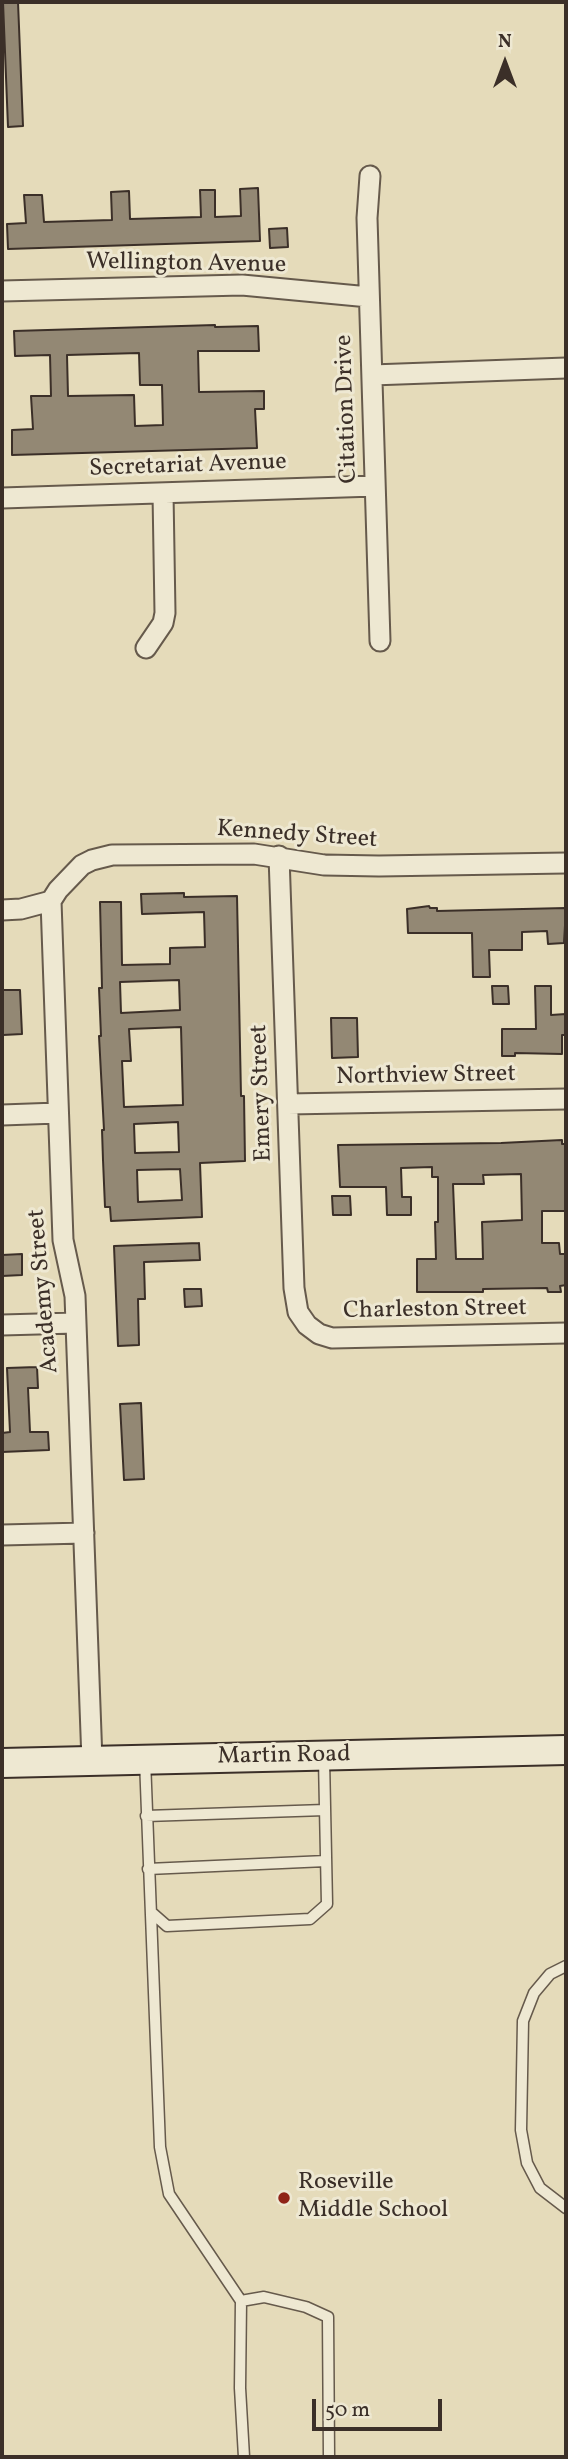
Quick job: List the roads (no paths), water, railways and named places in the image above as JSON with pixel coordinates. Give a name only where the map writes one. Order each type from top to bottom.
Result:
[{"type":"street","name":"Citation Drive","points":[[370,176],[367,218],[380,641]]},
{"type":"street","name":"Wellington Avenue","points":[[2,290],[242,285],[369,297]]},
{"type":"street","points":[[372,375],[566,368]]},
{"type":"street","name":"Secretariat Avenue","points":[[2,498],[375,486]]},
{"type":"street","points":[[146,648],[163,623],[166,613],[163,493]]},
{"type":"street","name":"Kennedy Street","points":[[51,901],[82,865],[102,857],[222,854],[279,856],[338,865],[566,863]]},
{"type":"street","name":"Emery Street","points":[[279,856],[295,1301],[298,1312],[307,1325]]},
{"type":"street","points":[[2,910],[21,909],[51,901]]},
{"type":"street","name":"Academy Street","points":[[51,901],[63,1240],[75,1296],[92,1761]]},
{"type":"street","name":"Northview Street","points":[[288,1104],[566,1099]]},
{"type":"street","points":[[2,1115],[58,1113]]},
{"type":"street","points":[[2,1325],[75,1322]]},
{"type":"street","name":"Charleston Street","points":[[307,1325],[319,1334],[332,1338],[566,1333]]},
{"type":"street","points":[[2,1535],[84,1533]]},
{"type":"street","name":"Martin Road","points":[[2,1763],[566,1750]]},
{"type":"lane","points":[[151,1912],[167,1926],[310,1919],[327,1904],[324,1756]]},
{"type":"lane","points":[[145,1760],[160,2147],[169,2194],[241,2301],[240,2388],[244,2457]]},
{"type":"lane","points":[[146,1816],[325,1810]]},
{"type":"lane","points":[[148,1869],[326,1861]]},
{"type":"lane","points":[[566,1966],[550,1975],[534,1993],[523,2021],[521,2130],[527,2163],[540,2188],[566,2208]]},
{"type":"lane","points":[[241,2301],[264,2297],[306,2307],[328,2318],[328,2457]]},
{"type":"place","name":"Roseville Middle School","points":[[284,2198]]}]
